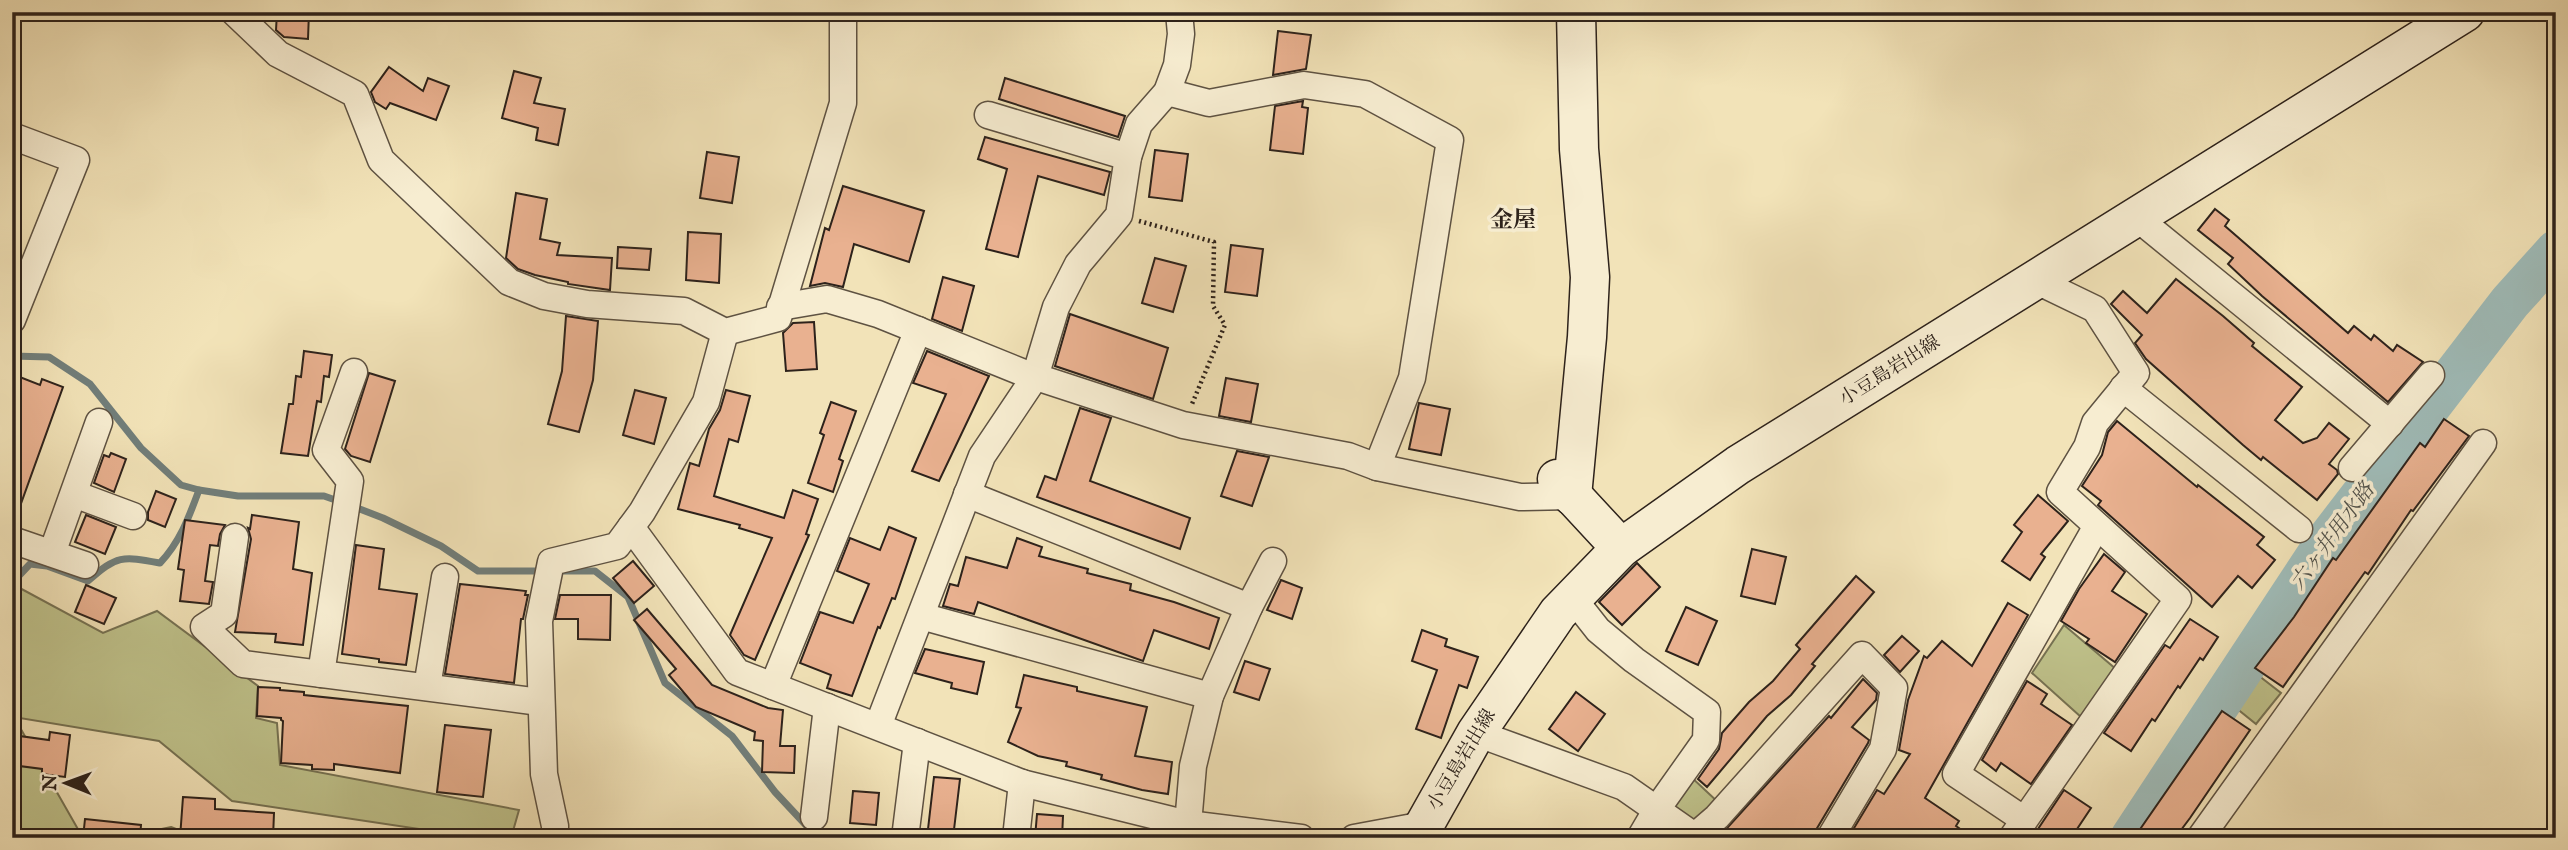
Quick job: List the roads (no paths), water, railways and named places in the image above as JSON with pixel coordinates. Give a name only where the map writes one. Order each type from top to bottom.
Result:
[{"type":"main road","points":[[1576,12],[1579,149],[1573,207],[1569,344],[1555,457],[1557,481],[1621,548]]},
{"type":"main road","name":"小豆島岩出線","points":[[1421,831],[1476,733],[1558,613],[1621,548],[1738,465],[2465,12]]},
{"type":"street","points":[[234,12],[278,54],[355,94],[381,160],[509,282],[544,296],[587,304],[684,311],[725,332],[778,318],[843,103],[843,12]]},
{"type":"street","points":[[878,726],[982,456],[1035,377],[1056,307],[1078,264],[1119,215],[1128,157],[1139,124],[1167,92],[1177,65],[1181,34],[1179,12]]},
{"type":"street","points":[[1167,92],[1209,103],[1304,85],[1364,94],[1450,140],[1412,378],[1377,467]]},
{"type":"street","points":[[988,115],[1128,157]]},
{"type":"street","points":[[12,136],[76,160],[12,320]]},
{"type":"street","points":[[2136,217],[2390,424]]},
{"type":"street","points":[[2035,280],[2095,309],[2136,373],[2095,424],[2087,447],[2060,492],[2178,599],[2018,828],[1956,774],[2097,526]]},
{"type":"street","points":[[780,307],[827,299],[878,314],[1035,377],[1183,425],[1348,456],[1377,467],[1520,498],[1572,496]]},
{"type":"street","points":[[773,686],[918,330]]},
{"type":"street","points":[[555,838],[544,774],[540,702],[539,621],[551,562],[617,546],[642,513],[706,402],[725,332]]},
{"type":"street","points":[[321,674],[350,481],[326,450],[354,372]]},
{"type":"street","points":[[2352,468],[2431,375]]},
{"type":"street","points":[[2123,388],[2300,529]]},
{"type":"street","points":[[52,553],[99,422]]},
{"type":"street","points":[[2200,838],[2483,443]]},
{"type":"street","points":[[74,494],[133,516]]},
{"type":"street","points":[[967,495],[1249,607]]},
{"type":"street","points":[[631,527],[737,672],[1022,783],[1141,825],[1188,824],[1301,838]]},
{"type":"street","points":[[235,537],[224,614],[204,627],[243,664],[540,702]]},
{"type":"street","points":[[12,540],[85,565]]},
{"type":"street","points":[[1188,824],[1193,766],[1210,696],[1249,607],[1273,561]]},
{"type":"street","points":[[426,687],[445,577]]},
{"type":"street","points":[[1572,597],[1607,637],[1634,660],[1707,712],[1706,740],[1640,838]]},
{"type":"street","points":[[921,616],[1210,696]]},
{"type":"street","points":[[1476,733],[1624,787],[1696,837],[1717,817],[1862,654],[1894,688],[1883,749],[1830,838]]},
{"type":"street","points":[[814,817],[827,707]]},
{"type":"street","points":[[905,838],[917,742]]},
{"type":"street","points":[[1016,838],[1022,783]]},
{"type":"street","points":[[1354,838],[1421,831]]},
{"type":"waterway","name":"六ヶ井用水路","points":[[2131,838],[2328,539],[2510,302],[2556,251]]},
{"type":"waterway","points":[[12,356],[49,357],[90,384],[141,448],[181,485],[238,496],[324,496],[341,502]]},
{"type":"waterway","points":[[12,583],[30,564],[47,566],[88,581],[106,566],[121,560],[137,559],[160,563],[178,538],[199,490]]},
{"type":"waterway","points":[[352,506],[441,546],[478,571],[544,571]]},
{"type":"waterway","points":[[563,571],[595,571],[628,597],[665,683],[732,736],[775,792],[818,838]]},
{"type":"district","name":"金屋","points":[[1513,220]]}]
